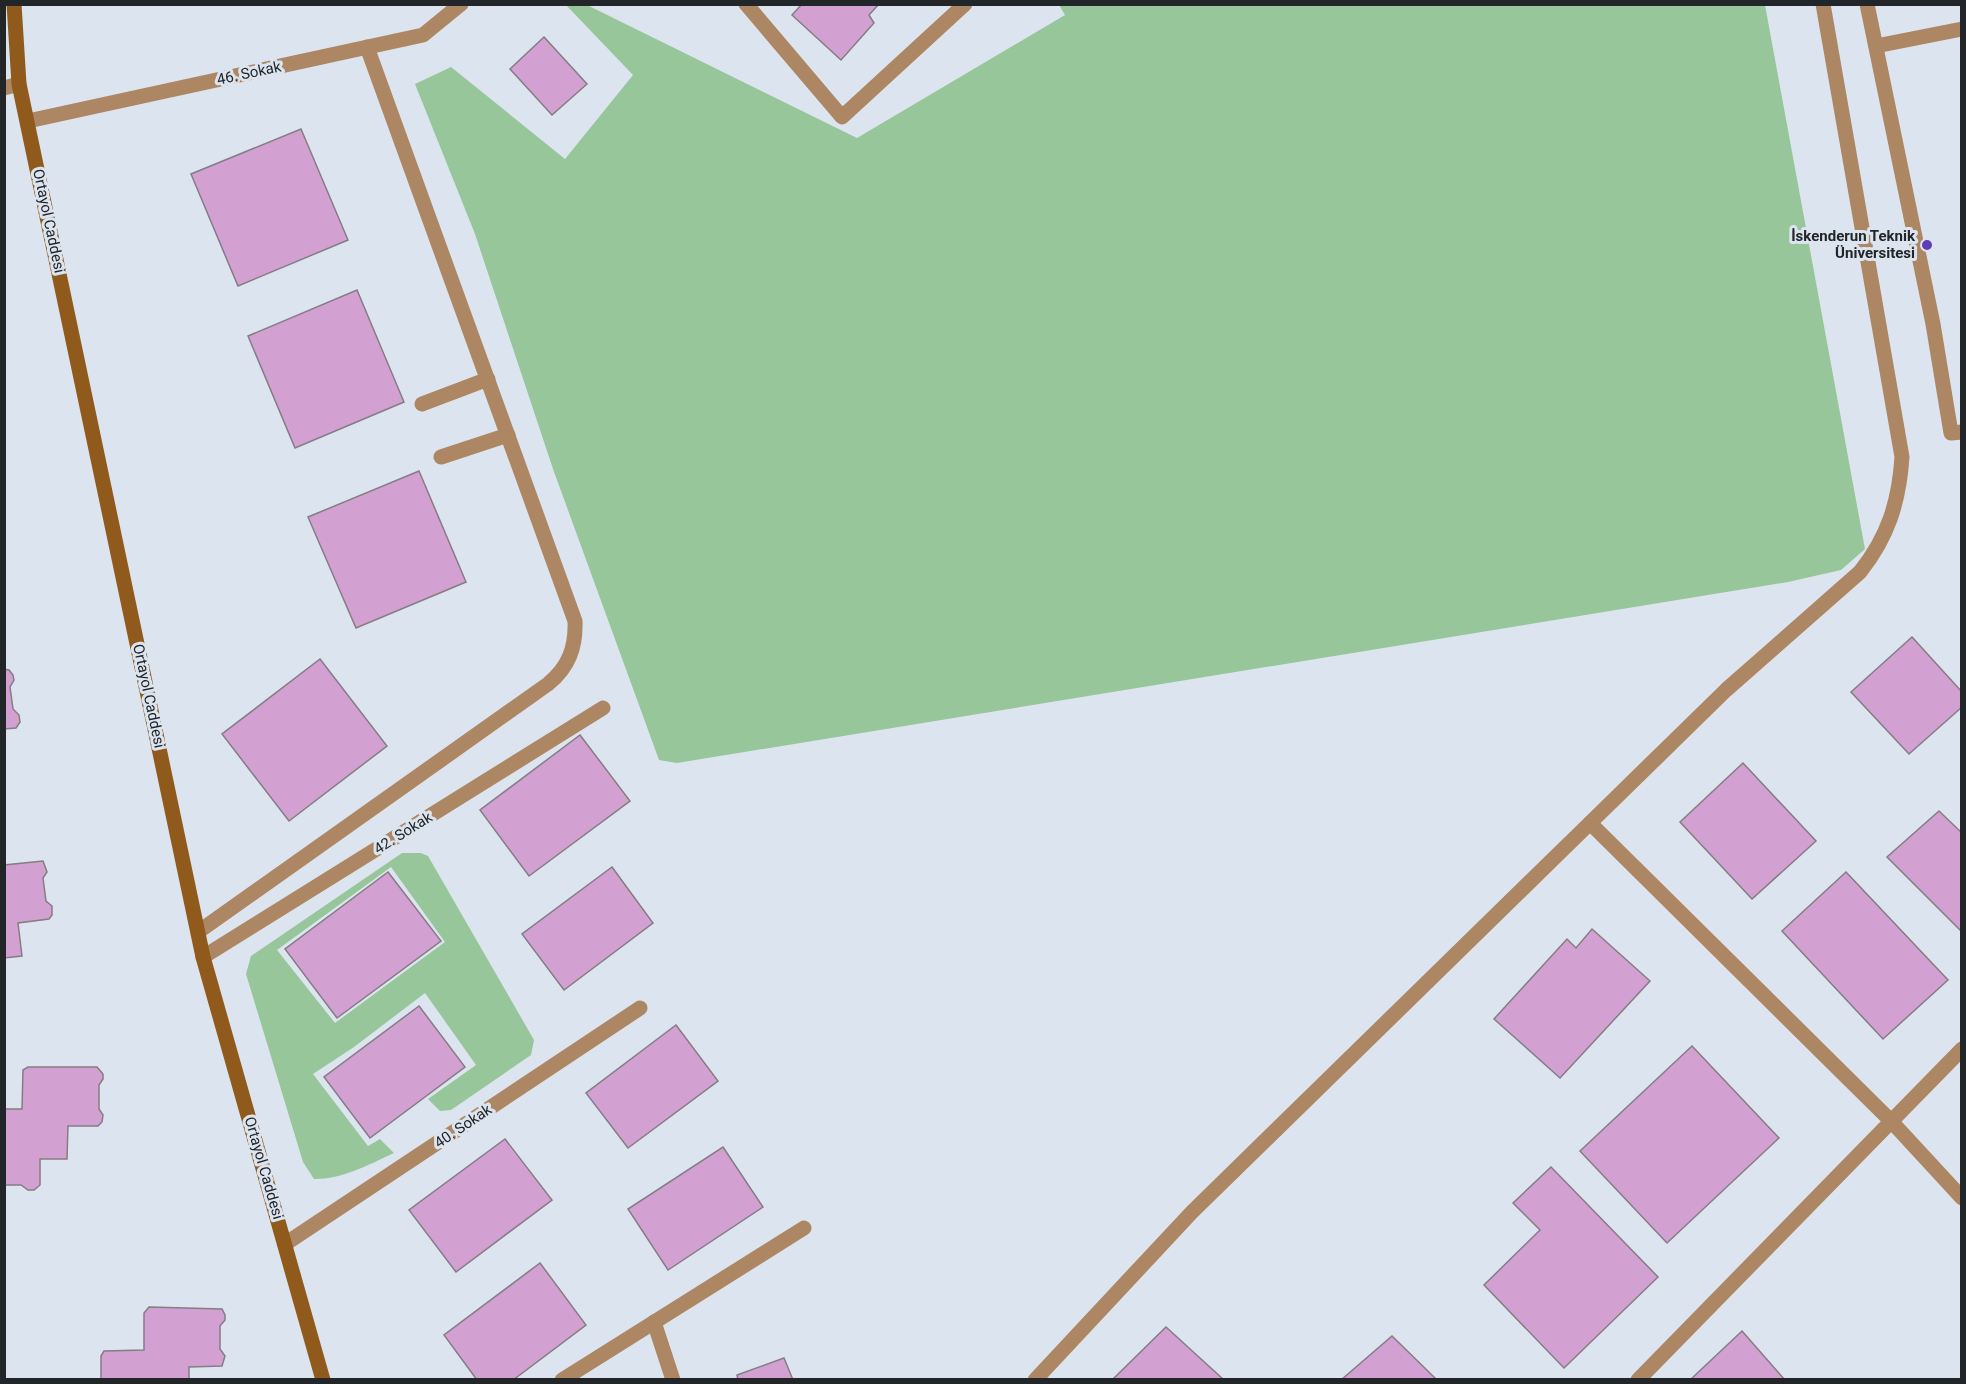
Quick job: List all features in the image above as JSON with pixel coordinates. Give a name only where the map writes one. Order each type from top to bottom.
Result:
[{"type":"street","name":"Ortayol Caddesi","points":[[14,4],[12,86],[28,121],[203,957],[323,1380]]},
{"type":"street","name":"46. Sokak","points":[[28,121],[423,35],[461,4]]},
{"type":"street","points":[[746,4],[842,117],[966,4]]},
{"type":"street","points":[[1035,1380],[1192,1212],[1726,690],[1860,572],[1874,555],[1893,515],[1900,487],[1902,457],[1823,4]]},
{"type":"street","points":[[1867,4],[1943,377],[1951,433],[1962,432]]},
{"type":"street","points":[[1876,46],[1962,29]]},
{"type":"street","points":[[198,932],[548,684],[567,664],[576,636],[575,621],[367,47]]},
{"type":"street","points":[[422,404],[488,380]]},
{"type":"street","points":[[441,457],[508,435]]},
{"type":"street","name":"42. Sokak","points":[[203,957],[603,708]]},
{"type":"street","points":[[1590,823],[1891,1120],[1962,1198]]},
{"type":"street","name":"40. Sokak","points":[[285,1244],[640,1008]]},
{"type":"street","points":[[1638,1380],[1962,1049]]},
{"type":"street","points":[[562,1380],[804,1228]]},
{"type":"street","points":[[654,1322],[673,1380]]},
{"type":"green space","points":[[566,5],[587,5],[857,138],[1065,15],[1059,5],[1765,5],[1865,549],[1841,570],[1788,582],[677,763],[659,760],[553,469],[475,234],[415,84],[451,67],[565,159],[633,75]]},
{"type":"green space","points":[[402,853],[421,853],[428,856],[534,1040],[531,1055],[451,1110],[440,1111],[428,1099],[476,1065],[425,993],[354,1047],[313,1074],[368,1146],[380,1139],[394,1153],[345,1174],[314,1179],[303,1162],[246,974],[251,956]],"holes":[[[391,867],[445,942],[335,1023],[277,950]]]},
{"type":"building","points":[[802,4],[879,4],[869,15],[874,23],[841,60],[792,15]]},
{"type":"building","points":[[544,37],[587,84],[552,115],[510,69]]},
{"type":"building","points":[[301,129],[348,240],[238,286],[191,174]]},
{"type":"building","points":[[357,290],[404,402],[295,448],[248,336]]},
{"type":"building","points":[[419,471],[466,582],[356,628],[308,517]]},
{"type":"building","points":[[1912,637],[1962,692],[1962,707],[1909,754],[1851,692]]},
{"type":"building","points":[[320,659],[387,746],[289,821],[222,734]]},
{"type":"building","points":[[4,669],[9,670],[13,675],[14,680],[10,687],[13,709],[19,715],[20,722],[16,728],[4,729]]},
{"type":"building","points":[[580,735],[630,801],[529,876],[480,810]]},
{"type":"building","points":[[1743,763],[1816,841],[1752,899],[1680,822]]},
{"type":"building","points":[[1939,811],[1962,833],[1962,932],[1887,857]]},
{"type":"building","points":[[43,861],[47,872],[43,878],[46,901],[52,906],[52,915],[49,919],[18,923],[22,956],[4,958],[4,865]]},
{"type":"building","points":[[612,867],[653,923],[564,990],[522,934]]},
{"type":"building","points":[[388,872],[441,941],[337,1018],[285,949]]},
{"type":"building","points":[[1846,872],[1948,980],[1883,1039],[1782,931]]},
{"type":"building","points":[[1592,929],[1650,981],[1560,1078],[1494,1019],[1567,939],[1576,948]]},
{"type":"building","points":[[419,1006],[465,1067],[370,1138],[324,1077]]},
{"type":"building","points":[[676,1025],[718,1081],[628,1148],[586,1093]]},
{"type":"building","points":[[1692,1046],[1779,1138],[1667,1243],[1580,1151]]},
{"type":"building","points":[[28,1067],[97,1067],[103,1074],[99,1085],[99,1109],[103,1115],[102,1122],[98,1126],[68,1126],[67,1159],[40,1159],[40,1185],[34,1190],[28,1190],[21,1185],[4,1185],[4,1109],[22,1109],[23,1070]]},
{"type":"building","points":[[505,1139],[552,1200],[456,1272],[409,1210]]},
{"type":"building","points":[[723,1147],[763,1207],[668,1270],[628,1209]]},
{"type":"building","points":[[1551,1167],[1658,1277],[1564,1368],[1484,1285],[1540,1230],[1513,1203]]},
{"type":"building","points":[[540,1263],[586,1325],[513,1380],[477,1380],[444,1335]]},
{"type":"building","points":[[149,1307],[222,1309],[225,1320],[220,1326],[220,1349],[225,1356],[222,1366],[189,1367],[189,1380],[101,1380],[101,1356],[104,1351],[144,1350],[144,1313]]},
{"type":"building","points":[[1166,1327],[1224,1380],[1112,1380]]},
{"type":"building","points":[[1742,1331],[1785,1380],[1690,1380]]},
{"type":"building","points":[[1392,1336],[1437,1380],[1341,1380]]},
{"type":"building","points":[[784,1358],[793,1380],[738,1380],[737,1375]]},
{"type":"place","name":"İskenderun Teknik Üniversitesi","points":[[1927,245]]}]
